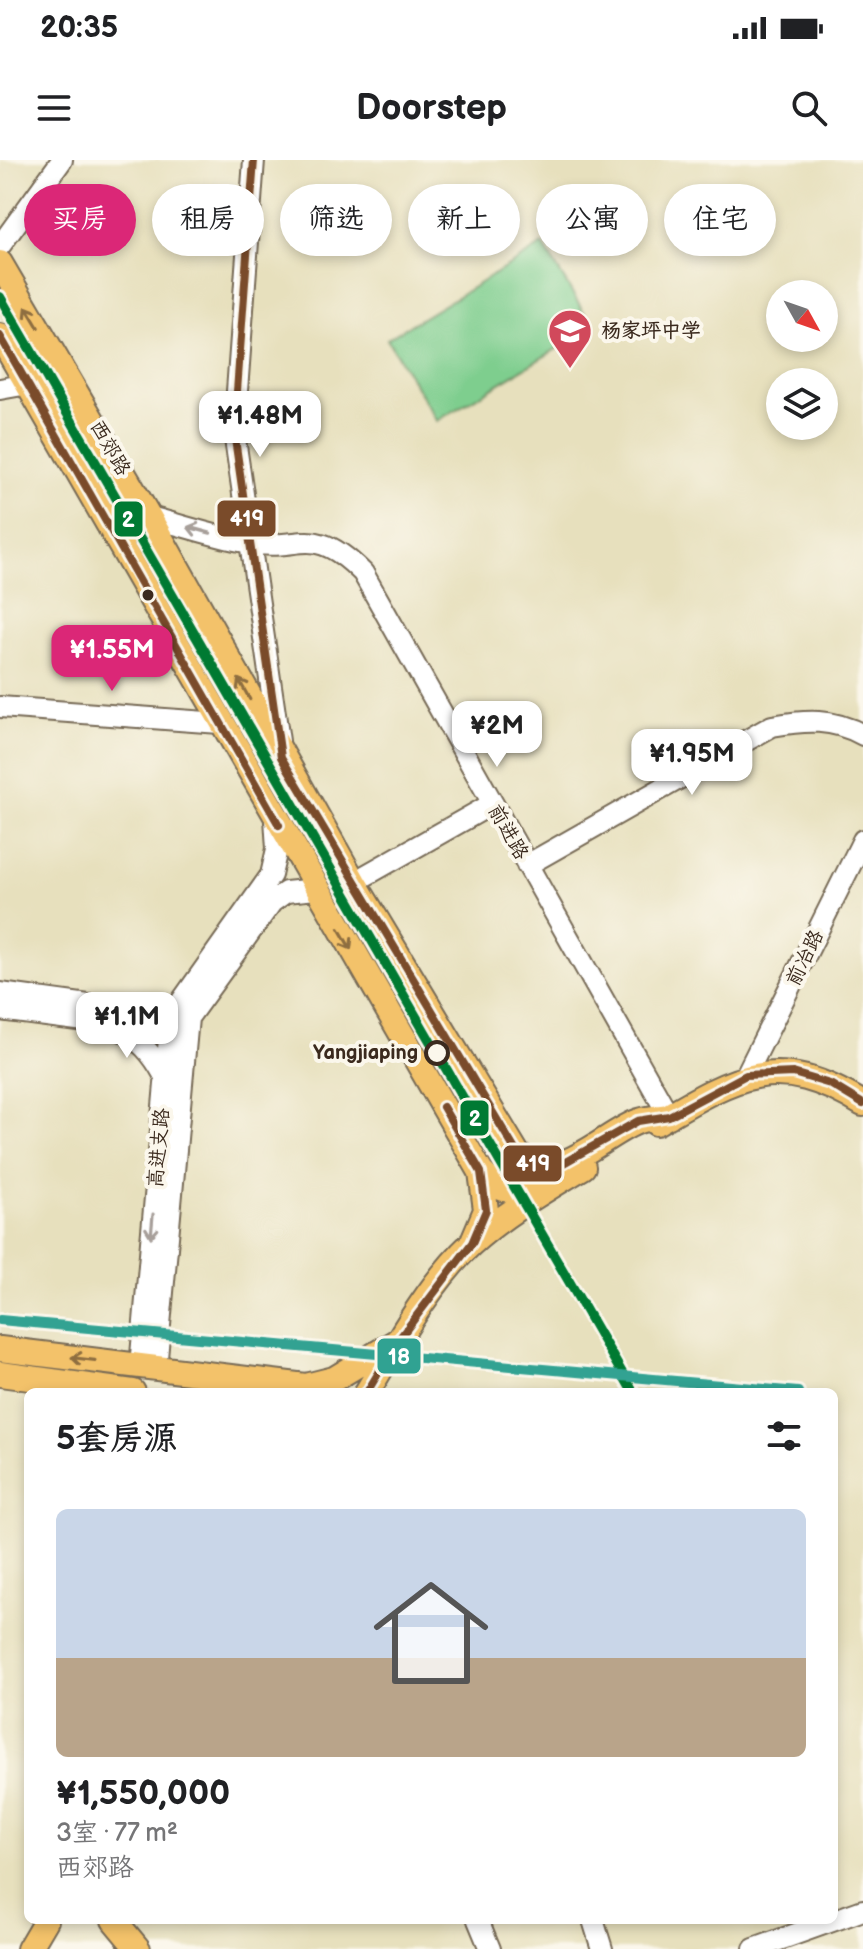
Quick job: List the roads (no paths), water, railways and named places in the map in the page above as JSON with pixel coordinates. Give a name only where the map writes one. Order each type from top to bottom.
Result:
[{"type":"main road","name":"西郊路","points":[[0,263],[149,517],[281,757],[517,1153]]},
{"type":"main road","name":"西郊路","points":[[0,336],[481,1172],[486,1210],[472,1243]]},
{"type":"main road","points":[[369,1388],[399,1339],[472,1243],[539,1193],[669,1116],[746,1075],[793,1073],[830,1084],[863,1104]]},
{"type":"main road","points":[[517,1153],[535,1165],[560,1165],[638,1121],[669,1116]]},
{"type":"main road","points":[[481,1172],[499,1189],[509,1190],[518,1185],[523,1175],[517,1153]]},
{"type":"main road","points":[[317,1388],[399,1339]]},
{"type":"main road","points":[[0,1349],[307,1388]]},
{"type":"main road","points":[[0,1374],[103,1388]]},
{"type":"main road","points":[[29,1949],[44,1924]]},
{"type":"main road","points":[[117,1924],[138,1949]]},
{"type":"street","points":[[0,246],[62,160]]},
{"type":"street","points":[[254,160],[234,432],[281,757]]},
{"type":"street","points":[[0,389],[28,384],[62,366]]},
{"type":"street","name":"前进路","points":[[149,517],[248,543],[313,541],[341,551],[363,573],[669,1116]]},
{"type":"street","points":[[0,707],[220,723]]},
{"type":"street","points":[[527,865],[772,726],[811,719],[848,726],[863,735]]},
{"type":"street","points":[[354,882],[492,804]]},
{"type":"street","points":[[178,1025],[271,875],[277,849],[275,818]]},
{"type":"street","name":"前冶路","points":[[746,1075],[863,840]]},
{"type":"street","points":[[178,1025],[272,902],[286,892],[316,889]]},
{"type":"street","points":[[0,993],[178,1025]]},
{"type":"street","points":[[0,1010],[111,1024],[178,1025]]},
{"type":"street","points":[[111,1024],[135,1037],[153,1055],[164,1077]]},
{"type":"street","name":"高进支路","points":[[148,1368],[164,1077],[178,1025]]},
{"type":"street","name":"高进支路","points":[[148,1368],[178,1025]]},
{"type":"street","points":[[838,1919],[863,1910]]},
{"type":"street","points":[[480,1924],[490,1949]]},
{"type":"street","points":[[594,1924],[602,1949]]},
{"type":"street","points":[[754,1949],[824,1924]]},
{"type":"place","name":"杨家坪中学","points":[[570,370]]},
{"type":"place","name":"Yangjiaping","points":[[437,1053]]}]
